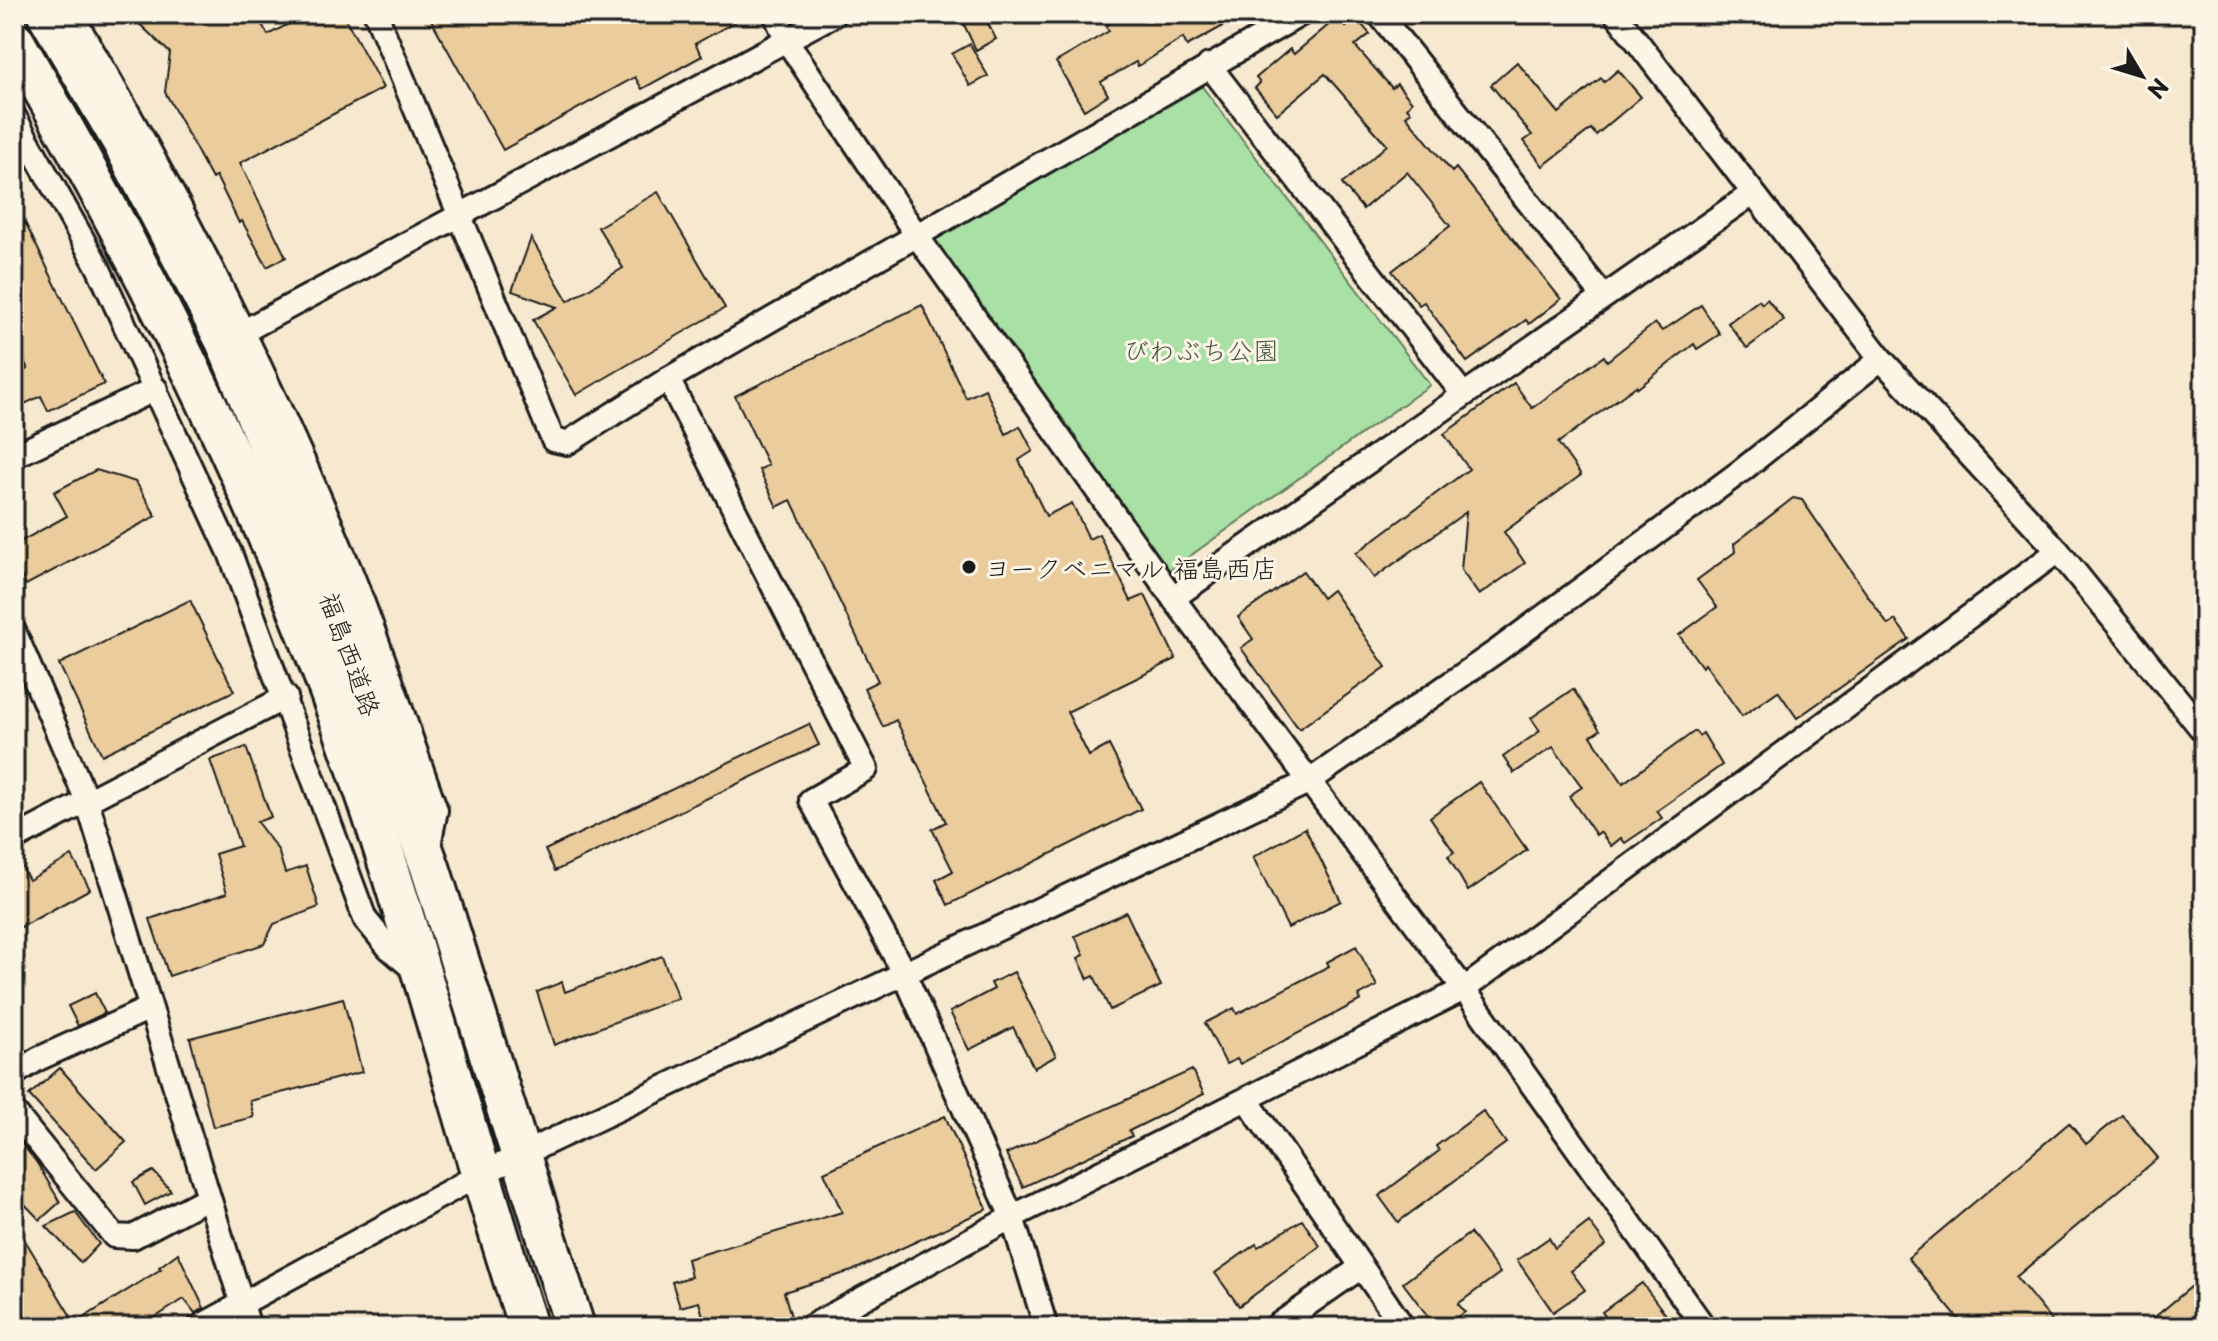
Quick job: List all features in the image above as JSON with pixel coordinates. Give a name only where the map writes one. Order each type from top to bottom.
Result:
[{"type":"highway","name":"福島西道路","points":[[47,14],[123,144],[225,341],[333,603],[426,856],[575,1327]]},
{"type":"highway","name":"福島西道路","points":[[14,40],[173,331],[265,533],[321,669],[528,1327]]},
{"type":"street","points":[[71,14],[140,131],[218,274],[349,567],[436,810],[426,856]]},
{"type":"street","points":[[775,14],[787,41],[917,236],[1173,598],[1464,989],[1699,1325]]},
{"type":"street","points":[[244,331],[835,14]]},
{"type":"street","points":[[378,15],[553,440],[567,443],[668,379],[1301,14]]},
{"type":"street","points":[[1379,14],[1603,296]]},
{"type":"street","points":[[1616,14],[1881,359],[2058,551],[2204,732]]},
{"type":"street","points":[[1209,65],[1462,393]]},
{"type":"street","points":[[14,116],[98,267],[230,553],[286,697],[365,919],[389,948],[419,975]]},
{"type":"street","points":[[1173,598],[1462,393],[1753,193]]},
{"type":"street","points":[[199,1327],[246,1316],[479,1175],[903,971],[1308,782],[1497,651],[1741,471],[1881,359]]},
{"type":"street","points":[[668,379],[866,769],[811,800],[903,971],[1012,1217],[1046,1327]]},
{"type":"street","points":[[14,456],[156,389]]},
{"type":"street","points":[[810,1327],[1012,1217],[1464,989],[2058,551]]},
{"type":"street","points":[[15,634],[87,801],[207,1198],[246,1316]]},
{"type":"street","points":[[14,839],[286,697]]},
{"type":"street","points":[[14,1074],[38,1059],[150,1008]]},
{"type":"street","points":[[1247,1100],[1403,1327]]},
{"type":"street","points":[[14,1112],[114,1236],[133,1237],[207,1198]]},
{"type":"street","points":[[1275,1327],[1360,1268]]},
{"type":"green space","name":"びわぶち公園","points":[[1194,76],[1430,385],[1166,573],[923,237]]},
{"type":"building","points":[[129,14],[256,14],[268,35],[307,14],[343,14],[383,88],[240,163],[286,257],[267,267],[242,221],[239,223],[216,176],[212,179],[165,92],[170,53]]},
{"type":"building","points":[[428,14],[749,14],[695,44],[702,56],[642,89],[635,77],[503,150]]},
{"type":"building","points":[[959,14],[983,14],[996,39],[976,50]]},
{"type":"building","points":[[1124,14],[1245,14],[1187,46],[1183,38],[1138,66],[1136,62],[1101,82],[1108,95],[1084,110],[1056,62],[1109,31],[1105,26]]},
{"type":"building","points":[[1338,17],[1346,27],[1356,18],[1370,34],[1355,46],[1392,88],[1397,84],[1412,102],[1407,108],[1411,112],[1406,116],[1452,172],[1456,168],[1561,299],[1529,324],[1526,320],[1467,362],[1424,302],[1419,305],[1392,271],[1450,226],[1407,172],[1363,209],[1342,184],[1387,145],[1325,74],[1277,114],[1255,88],[1260,83],[1256,78],[1290,49],[1294,54]]},
{"type":"building","points":[[970,44],[988,76],[970,86],[952,54]]},
{"type":"building","points":[[1517,62],[1559,113],[1601,78],[1604,82],[1618,70],[1641,97],[1596,135],[1591,129],[1543,166],[1524,141],[1532,135],[1491,85]]},
{"type":"building","points":[[658,192],[725,308],[576,395],[533,320],[557,307],[512,291],[531,238],[568,301],[623,268],[598,227]]},
{"type":"building","points":[[14,200],[104,384],[48,411],[41,396],[14,409],[14,375],[28,369],[14,341]]},
{"type":"building","points":[[1767,299],[1784,320],[1747,348],[1728,323],[1759,300],[1762,304]]},
{"type":"building","name":"ヨークベニマル 福島西店","points":[[922,305],[966,398],[985,389],[1006,434],[1020,426],[1033,451],[1019,460],[1046,516],[1072,503],[1089,539],[1099,534],[1131,601],[1145,595],[1176,659],[1067,712],[1089,756],[1109,745],[1141,809],[948,905],[936,880],[953,871],[932,829],[946,822],[896,720],[883,727],[864,688],[878,681],[791,500],[777,507],[759,470],[768,465],[735,396]]},
{"type":"building","points":[[1701,305],[1720,334],[1697,349],[1694,344],[1638,388],[1636,386],[1558,443],[1581,475],[1504,532],[1525,563],[1479,595],[1461,570],[1466,512],[1374,578],[1356,553],[1469,469],[1444,434],[1514,383],[1532,408],[1604,356],[1607,361],[1655,323],[1662,331]]},
{"type":"building","points":[[96,470],[136,482],[156,516],[26,585],[14,563],[14,545],[67,516],[54,492]]},
{"type":"building","points":[[1793,498],[1802,500],[1888,625],[1895,620],[1909,639],[1797,718],[1778,691],[1742,716],[1705,664],[1702,667],[1679,635],[1717,607],[1697,580],[1735,552],[1734,544]]},
{"type":"building","points":[[1303,571],[1322,598],[1332,590],[1386,667],[1299,729],[1241,648],[1253,639],[1238,617]]},
{"type":"building","points":[[190,600],[234,691],[102,755],[59,664]]},
{"type":"building","points":[[1573,689],[1600,730],[1591,736],[1623,783],[1695,731],[1699,736],[1703,733],[1722,765],[1657,811],[1662,818],[1625,843],[1621,838],[1611,846],[1600,832],[1596,835],[1569,796],[1582,787],[1553,747],[1514,773],[1503,757],[1540,731],[1531,718]]},
{"type":"building","points":[[809,724],[819,745],[555,871],[545,850]]},
{"type":"building","points":[[246,747],[271,817],[257,822],[278,850],[285,873],[306,866],[319,907],[274,924],[264,944],[169,976],[150,919],[227,893],[215,854],[240,846],[210,760]]},
{"type":"building","points":[[1479,782],[1527,850],[1468,891],[1448,856],[1454,852],[1430,817]]},
{"type":"building","points":[[1305,828],[1341,901],[1288,928],[1253,857]]},
{"type":"building","points":[[14,853],[29,880],[72,856],[90,889],[14,931]]},
{"type":"building","points":[[1126,912],[1161,986],[1110,1010],[1094,976],[1088,979],[1078,958],[1084,955],[1075,936]]},
{"type":"building","points":[[1356,946],[1377,986],[1359,996],[1361,1000],[1240,1064],[1237,1059],[1226,1064],[1205,1023],[1234,1008],[1237,1014],[1329,966],[1327,962]]},
{"type":"building","points":[[662,956],[678,998],[554,1045],[537,992],[562,982],[565,992]]},
{"type":"building","points":[[1014,972],[1056,1056],[1034,1068],[1013,1027],[969,1050],[950,1012],[994,989],[991,983]]},
{"type":"building","points":[[95,993],[105,1013],[78,1026],[68,1006]]},
{"type":"building","points":[[343,998],[362,1072],[250,1101],[254,1117],[213,1127],[190,1038]]},
{"type":"building","points":[[60,1068],[126,1142],[96,1169],[29,1095]]},
{"type":"building","points":[[1192,1070],[1204,1094],[1129,1131],[1132,1136],[1023,1187],[1006,1154]]},
{"type":"building","points":[[1483,1111],[1506,1143],[1398,1222],[1379,1196],[1439,1151],[1436,1146]]},
{"type":"building","points":[[2122,1115],[2158,1158],[2016,1277],[2057,1327],[1965,1327],[1908,1258],[2069,1123],[2086,1144]]},
{"type":"building","points":[[945,1116],[987,1209],[852,1271],[784,1292],[794,1327],[706,1327],[699,1302],[680,1307],[672,1282],[691,1277],[687,1259],[842,1212],[824,1172]]},
{"type":"building","points":[[14,1134],[37,1163],[60,1202],[40,1220],[14,1193]]},
{"type":"building","points":[[153,1171],[171,1191],[145,1205],[133,1182]]},
{"type":"building","points":[[75,1212],[99,1244],[81,1263],[46,1226]]},
{"type":"building","points":[[1302,1220],[1320,1246],[1239,1306],[1215,1273],[1256,1244],[1258,1247]]},
{"type":"building","points":[[14,1222],[75,1323],[161,1269],[159,1267],[178,1253],[204,1308],[195,1313],[184,1299],[140,1327],[14,1327]]},
{"type":"building","points":[[1589,1222],[1606,1245],[1571,1271],[1585,1290],[1553,1312],[1517,1260],[1549,1238],[1555,1248]]},
{"type":"building","points":[[1470,1233],[1500,1273],[1458,1304],[1465,1312],[1446,1325],[1440,1318],[1433,1323],[1403,1283]]},
{"type":"building","points":[[2204,1276],[2204,1327],[2143,1327]]},
{"type":"building","points":[[1642,1283],[1675,1327],[1613,1327],[1602,1312]]},
{"type":"place","name":"ヨークベニマル 福島西店","points":[[969,567]]}]
